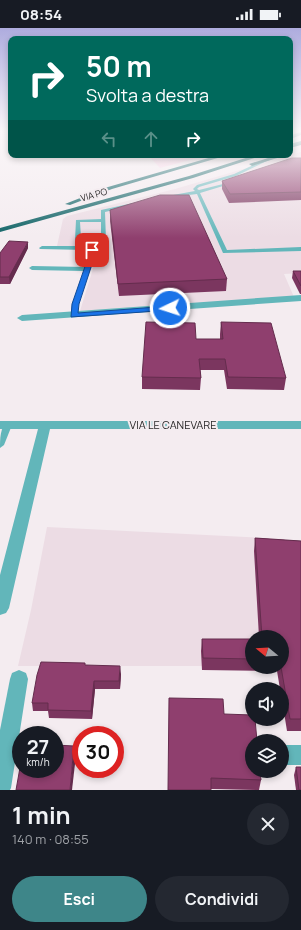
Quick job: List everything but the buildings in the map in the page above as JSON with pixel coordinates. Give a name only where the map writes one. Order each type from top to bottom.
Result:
[{"type":"highway","points":[[53,210],[110,188],[185,167]]},
{"type":"highway","name":"VIA PO","points":[[0,225],[205,167]]},
{"type":"highway","name":"VIA PO","points":[[0,230],[62,214],[222,167]]},
{"type":"highway","points":[[62,214],[138,198],[245,167]]},
{"type":"street","points":[[22,318],[301,298]]},
{"type":"street","name":"VIA LE CANEVARE","points":[[4,425],[301,425]]},
{"type":"street","points":[[0,608],[45,425]]},
{"type":"street","points":[[0,788],[4,739],[19,679]]},
{"type":"street","points":[[289,755],[301,755]]},
{"type":"lane","points":[[253,167],[235,175],[198,186],[195,189],[198,192],[225,252],[301,249]]},
{"type":"lane","points":[[161,198],[198,192],[233,182]]},
{"type":"lane","points":[[103,220],[78,221],[78,240],[104,239],[103,211],[139,203]]},
{"type":"lane","points":[[42,248],[86,248],[92,250],[93,252],[75,304],[74,315]]},
{"type":"lane","points":[[32,268],[88,269]]},
{"type":"lane","points":[[0,445],[4,425]]},
{"type":"shaded area","points":[[251,167],[301,167],[301,273],[284,274],[294,297],[80,311],[100,246],[57,246],[63,219],[67,216],[175,189]]},
{"type":"shaded area","points":[[47,527],[284,539],[282,630],[245,630],[245,666],[18,666],[31,610]]},
{"type":"route","points":[[92,250],[93,252],[75,304],[74,315],[170,308]]}]
